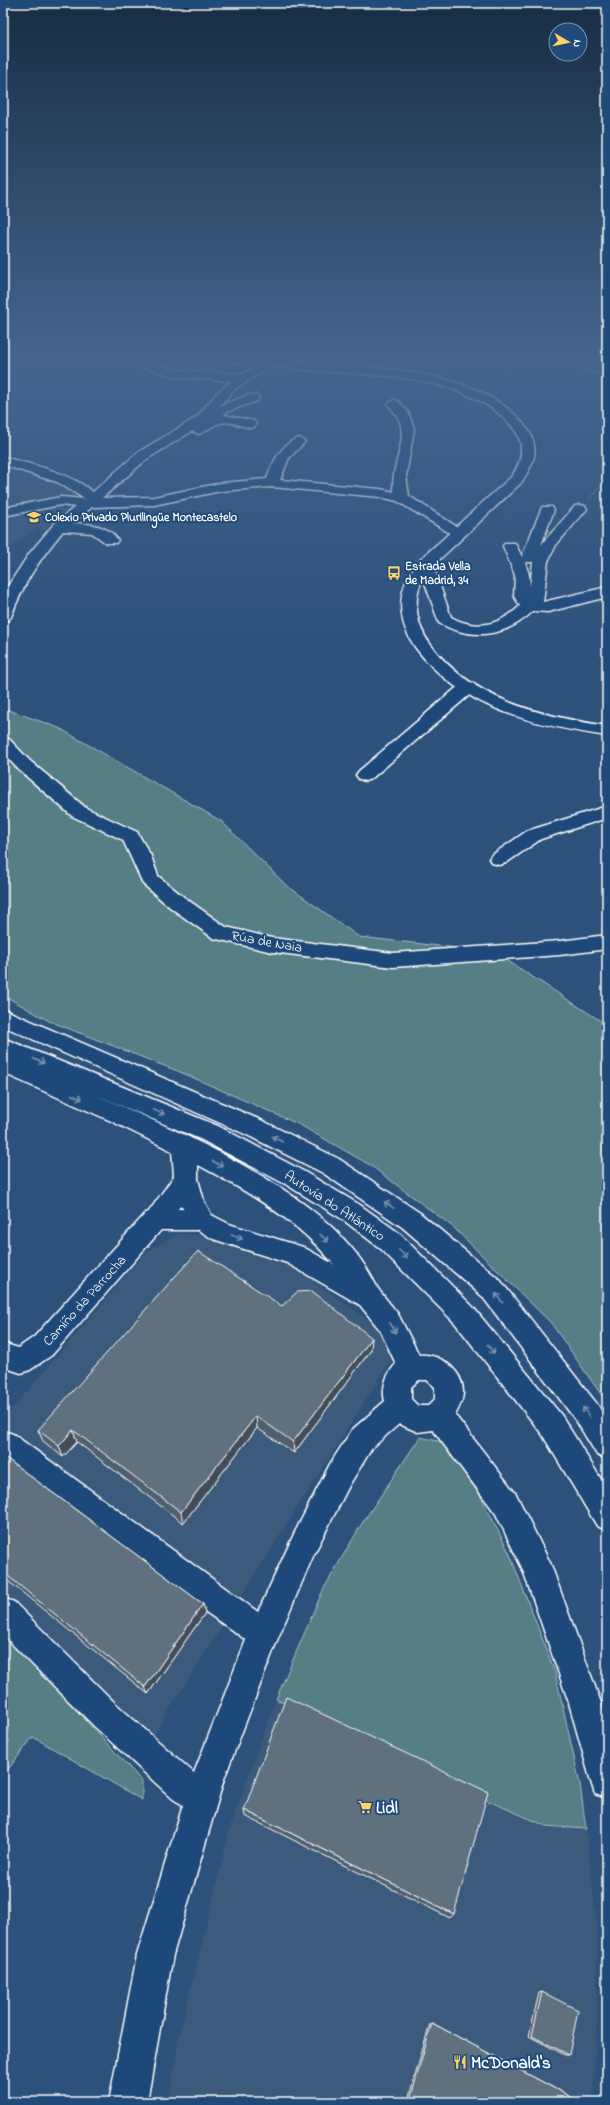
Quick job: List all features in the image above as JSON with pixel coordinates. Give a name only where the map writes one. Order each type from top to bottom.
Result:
[{"type":"main road","points":[[3,617],[14,589],[34,557],[59,527],[145,454]]},
{"type":"main road","points":[[272,483],[280,458],[283,454]]},
{"type":"main road","points":[[402,498],[399,478],[403,454]]},
{"type":"main road","points":[[528,454],[525,467],[516,480],[425,563],[416,575],[408,601],[409,616],[413,631],[435,662],[450,676],[499,704],[525,714],[554,722],[607,731]]},
{"type":"main road","points":[[3,461],[57,476],[84,491],[89,503]]},
{"type":"main road","points":[[3,512],[60,501],[89,503],[154,501],[221,487],[272,483],[380,493],[402,498],[458,532]]},
{"type":"main road","points":[[425,563],[444,620],[454,627],[472,629],[495,628],[509,623],[535,602],[541,561],[549,544],[580,509]]},
{"type":"main road","points":[[547,510],[523,577],[521,589],[522,600],[529,606],[548,607],[607,592]]},
{"type":"main road","points":[[59,527],[95,529],[111,540]]},
{"type":"main road","points":[[510,546],[523,577]]},
{"type":"main road","points":[[365,775],[468,687]]},
{"type":"main road","name":"Rúa de Naia","points":[[3,743],[24,764],[79,812],[130,836],[142,856],[150,879],[178,903],[220,933],[272,945],[393,960],[545,949],[607,942]]},
{"type":"main road","points":[[499,859],[534,835],[607,812]]},
{"type":"main road","name":"Autovía do Atlántico","points":[[3,1017],[255,1128],[331,1166],[411,1220],[491,1288],[587,1413],[607,1445]]},
{"type":"main road","name":"Autovía do Atlántico","points":[[3,1046],[210,1134],[295,1178],[351,1212],[390,1241],[464,1315],[547,1418],[607,1516]]},
{"type":"main road","points":[[3,1064],[155,1131],[259,1187],[306,1221],[339,1252],[356,1273],[369,1297],[389,1322],[412,1368]]},
{"type":"main road","points":[[183,1146],[187,1169],[186,1179],[192,1203],[202,1220]]},
{"type":"main road","points":[[155,1220],[186,1179]]},
{"type":"main road","points":[[155,1220],[179,1218],[202,1220],[222,1232],[294,1255],[369,1297]]},
{"type":"main road","name":"Camiño da Parrocha","points":[[3,1355],[21,1361],[43,1346],[155,1220]]},
{"type":"main road","points":[[426,1367],[439,1372],[446,1380],[450,1393],[447,1406],[430,1419],[417,1418],[406,1413],[400,1405],[396,1390],[402,1376],[412,1368],[426,1367]]},
{"type":"main road","points":[[128,2102],[155,1955],[202,1798],[264,1634],[304,1544],[340,1474],[362,1440],[400,1405]]},
{"type":"main road","points":[[438,1414],[506,1504],[536,1564],[585,1703],[607,1782]]},
{"type":"main road","points":[[3,1444],[191,1583],[264,1634]]},
{"type":"main road","points":[[3,1613],[105,1715],[185,1787],[202,1798]]},
{"type":"path","points":[[580,509],[607,479]]},
{"type":"shaded area","name":"Colexio Privado Plurilingüe Montecastelo","points":[[3,462],[55,478],[82,492],[86,500],[48,531],[37,529],[3,552]]},
{"type":"shaded area","points":[[179,1233],[220,1238],[283,1260],[374,1324],[390,1342],[390,1362],[140,1756],[3,1622],[3,1405],[10,1411],[146,1252]]},
{"type":"shaded area","points":[[276,1699],[546,1826],[586,1829],[597,1925],[597,2015],[593,2102],[169,2102],[179,2036],[231,1824]]},
{"type":"green space","points":[[3,708],[59,728],[221,821],[286,885],[359,937],[494,952],[607,1025],[607,1403],[551,1323],[453,1227],[370,1165],[300,1125],[180,1072],[49,1021],[3,995]]},
{"type":"green space","points":[[420,1437],[451,1444],[481,1497],[509,1552],[555,1672],[580,1784],[586,1829],[546,1826],[484,1799],[276,1699],[323,1590],[361,1525]]},
{"type":"green space","points":[[3,1631],[142,1781],[142,1800],[33,1737],[3,1776]]},
{"type":"building","points":[[198,1251],[282,1306],[297,1292],[312,1291],[372,1338],[293,1442],[256,1416],[181,1512],[73,1430],[59,1446],[38,1430]]},
{"type":"building","points":[[3,1456],[203,1604],[145,1687],[3,1572]]},
{"type":"building","name":"Lidl","points":[[286,1697],[488,1792],[454,1914],[244,1810]]},
{"type":"building","points":[[542,1992],[578,2010],[569,2055],[532,2036]]},
{"type":"building","name":"McDonald's","points":[[432,2023],[580,2102],[413,2102],[410,2100]]},
{"type":"place","name":"Colexio Privado Plurilingüe Montecastelo","points":[[34,517]]},
{"type":"place","name":"Estrada Vella de Madrid, 34","points":[[394,573]]},
{"type":"place","name":"Lidl","points":[[365,1807]]},
{"type":"place","name":"McDonald's","points":[[460,2062]]}]
